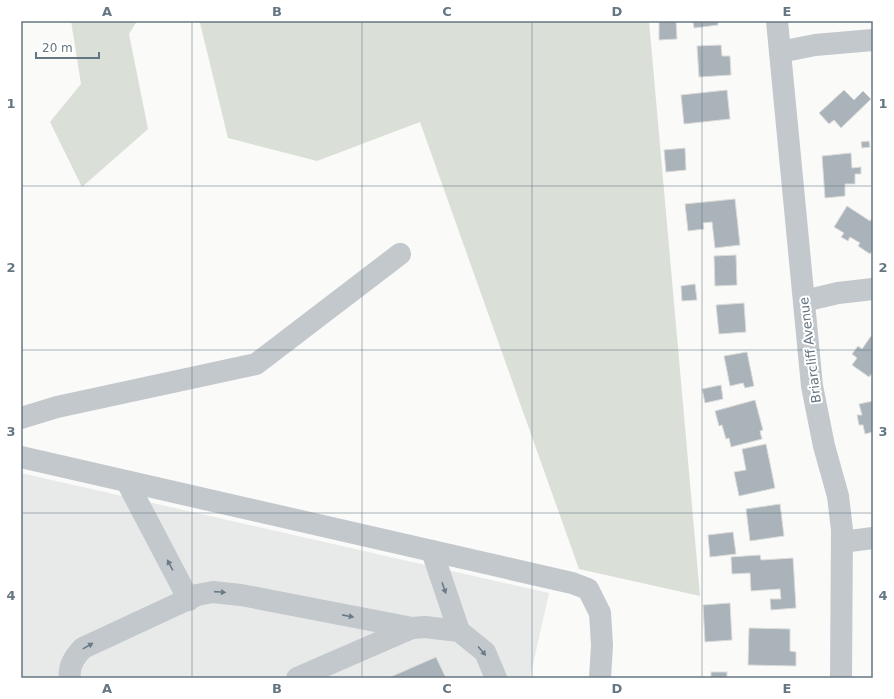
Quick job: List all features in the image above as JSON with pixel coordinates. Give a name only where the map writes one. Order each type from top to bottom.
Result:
[{"type":"street","name":"Briarcliff Avenue","points":[[777,21],[812,386],[824,446],[838,496],[842,542],[841,678]]},
{"type":"street","points":[[780,52],[815,45],[873,40]]},
{"type":"street","points":[[21,418],[57,408],[256,364],[400,254]]},
{"type":"street","points":[[804,301],[838,293],[873,289]]},
{"type":"street","points":[[21,457],[572,583],[588,589],[600,613],[602,645],[600,678]]},
{"type":"street","points":[[127,482],[189,600]]},
{"type":"street","points":[[842,542],[873,538]]},
{"type":"street","points":[[432,551],[459,631],[485,652],[496,678]]},
{"type":"street","points":[[70,678],[69,674],[74,657],[84,648],[198,596],[213,592],[224,592],[412,628],[432,628],[459,631]]},
{"type":"street","points":[[298,678],[412,628]]},
{"type":"shaded area","points":[[71,21],[137,21],[129,34],[148,129],[82,187],[50,122],[81,84]]},
{"type":"shaded area","points":[[198,21],[649,21],[700,596],[579,569],[420,122],[317,161],[228,138],[200,23]]},
{"type":"shaded area","points":[[21,473],[549,593],[530,678],[21,678]]},
{"type":"building","points":[[659,21],[676,21],[677,39],[659,40]]},
{"type":"building","points":[[693,21],[718,21],[718,25],[694,28]]},
{"type":"building","points":[[721,45],[722,56],[730,56],[731,75],[699,77],[697,46]]},
{"type":"building","points":[[727,90],[730,119],[684,124],[681,95]]},
{"type":"building","points":[[844,90],[854,100],[863,91],[871,99],[841,128],[834,120],[829,124],[819,113]]},
{"type":"building","points":[[869,141],[870,147],[862,148],[861,142]]},
{"type":"building","points":[[685,148],[686,170],[666,172],[664,150]]},
{"type":"building","points":[[851,153],[852,168],[861,167],[861,174],[855,174],[855,184],[845,184],[845,196],[825,198],[822,156]]},
{"type":"building","points":[[735,199],[740,245],[715,248],[712,222],[703,223],[704,229],[688,231],[685,204]]},
{"type":"building","points":[[847,206],[870,221],[873,217],[873,250],[870,254],[858,246],[860,243],[850,237],[848,241],[841,237],[844,233],[834,227]]},
{"type":"building","points":[[736,255],[737,285],[715,286],[714,256]]},
{"type":"building","points":[[695,284],[697,300],[682,301],[681,286]]},
{"type":"building","points":[[744,303],[746,332],[719,334],[716,305]]},
{"type":"building","points":[[871,336],[873,338],[873,372],[869,377],[852,365],[857,358],[852,354],[858,346],[862,349]]},
{"type":"building","points":[[747,352],[754,386],[745,388],[743,383],[730,386],[724,356]]},
{"type":"building","points":[[721,385],[723,399],[705,403],[702,389]]},
{"type":"building","points":[[755,400],[763,430],[760,431],[762,439],[731,447],[729,438],[726,439],[722,425],[719,426],[715,411]]},
{"type":"building","points":[[873,401],[873,432],[865,434],[863,425],[859,425],[857,415],[862,415],[859,404]]},
{"type":"building","points":[[766,444],[775,488],[739,496],[734,472],[746,470],[742,449]]},
{"type":"building","points":[[780,504],[784,536],[750,541],[746,509]]},
{"type":"building","points":[[733,532],[736,554],[710,557],[708,535]]},
{"type":"building","points":[[760,555],[761,560],[793,558],[796,608],[771,610],[770,599],[781,599],[780,589],[751,591],[750,573],[732,574],[731,557]]},
{"type":"building","points":[[730,603],[732,640],[705,642],[703,605]]},
{"type":"building","points":[[749,628],[790,629],[790,651],[796,652],[796,666],[748,665]]},
{"type":"building","points":[[436,657],[446,678],[388,678]]},
{"type":"building","points":[[711,672],[727,672],[727,678],[711,678]]}]
